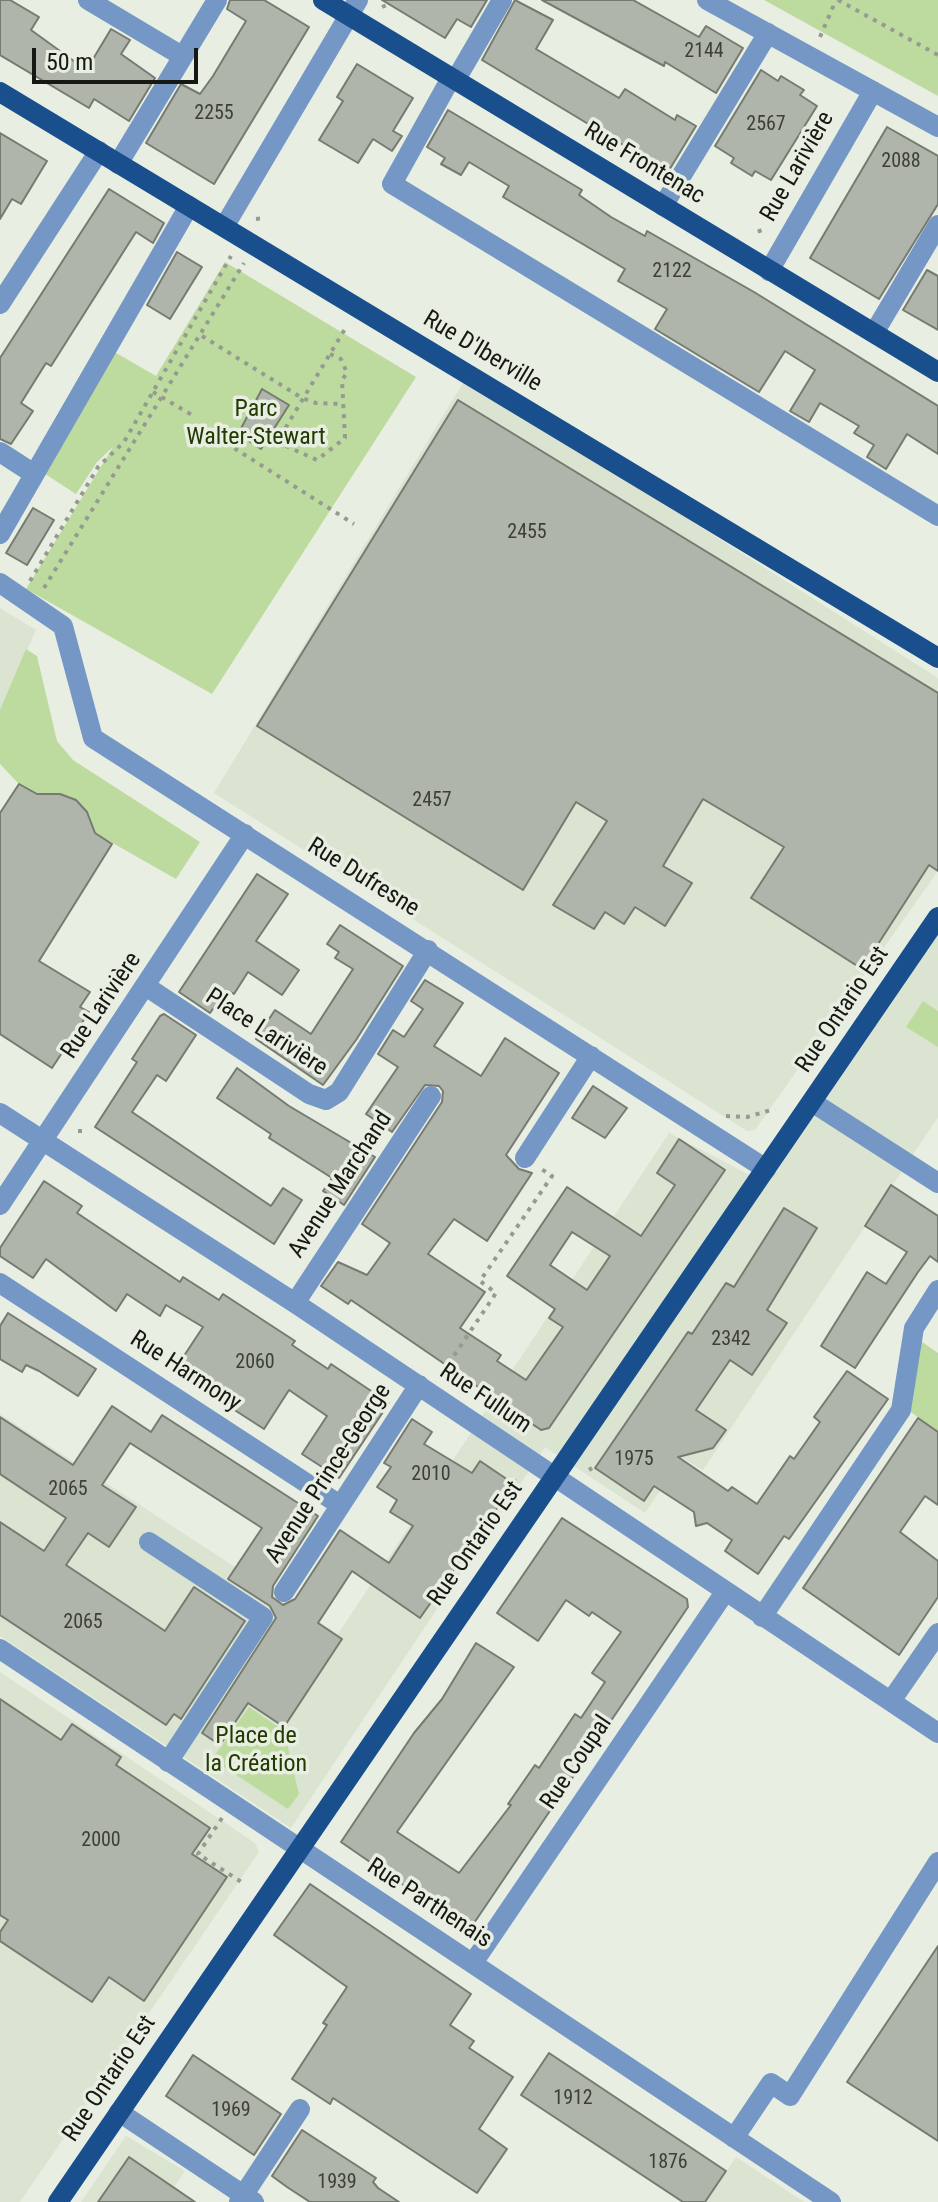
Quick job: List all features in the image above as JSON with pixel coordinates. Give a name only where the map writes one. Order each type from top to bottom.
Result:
[{"type":"main road","name":"Rue Frontenac","points":[[323,0],[353,8],[453,80],[938,372]]},
{"type":"main road","name":"Rue D'Iberville","points":[[0,92],[938,658]]},
{"type":"main road","name":"Rue Ontario Est","points":[[58,2202],[938,917]]},
{"type":"street","points":[[88,0],[182,56]]},
{"type":"street","points":[[118,164],[217,0]]},
{"type":"street","points":[[502,0],[392,184],[938,516]]},
{"type":"street","points":[[707,0],[938,127]]},
{"type":"street","points":[[224,227],[353,8]]},
{"type":"street","points":[[663,206],[768,33]]},
{"type":"street","name":"Rue Larivière","points":[[769,271],[873,91]]},
{"type":"street","points":[[0,304],[99,151]]},
{"type":"street","points":[[0,534],[189,206]]},
{"type":"street","points":[[874,333],[938,225]]},
{"type":"street","points":[[0,452],[34,474]]},
{"type":"street","name":"Rue Dufresne","points":[[0,583],[63,626],[93,738],[766,1169]]},
{"type":"street","name":"Rue Larivière","points":[[0,1205],[147,987],[245,834]]},
{"type":"street","name":"Place Larivière","points":[[147,987],[309,1094],[326,1100],[339,1092],[428,950]]},
{"type":"street","points":[[525,1158],[591,1056]]},
{"type":"street","name":"Avenue Marchand","points":[[295,1303],[431,1096]]},
{"type":"street","points":[[812,1102],[938,1183]]},
{"type":"street","name":"Rue Fullum","points":[[0,1113],[295,1303],[938,1733]]},
{"type":"street","name":"Rue Harmony","points":[[0,1283],[340,1505]]},
{"type":"street","points":[[762,1617],[901,1410],[914,1328],[938,1290]]},
{"type":"street","name":"Avenue Prince-George","points":[[284,1592],[419,1385]]},
{"type":"street","points":[[149,1542],[263,1617],[168,1762]]},
{"type":"street","name":"Rue Coupal","points":[[473,1963],[725,1592]]},
{"type":"street","points":[[891,1701],[938,1633]]},
{"type":"street","name":"Rue Parthenais","points":[[0,1649],[831,2202]]},
{"type":"street","points":[[734,2138],[771,2083],[790,2096],[938,1863],[935,1849],[938,1844]]},
{"type":"street","points":[[119,2112],[245,2200],[300,2109]]},
{"type":"path","points":[[820,37],[837,0],[938,55]]},
{"type":"path","points":[[256,219],[265,218]]},
{"type":"path","points":[[21,596],[98,467],[124,442],[231,254]]},
{"type":"path","points":[[42,592],[88,513],[96,510],[243,266]]},
{"type":"path","points":[[330,354],[341,359],[347,373],[342,380],[345,438],[317,460],[277,442],[345,329]]},
{"type":"path","points":[[202,336],[302,398],[316,403],[343,404]]},
{"type":"path","points":[[153,392],[192,415]]},
{"type":"path","points":[[226,443],[354,524]]},
{"type":"path","points":[[715,1109],[733,1119],[775,1109]]},
{"type":"path","points":[[443,1372],[496,1293],[480,1281],[552,1176],[525,1158]]},
{"type":"path","points":[[222,1817],[198,1854],[243,1883]]},
{"type":"shaded area","points":[[466,378],[938,678],[938,871],[755,1130],[747,1131],[214,793]]},
{"type":"shaded area","points":[[0,608],[36,630],[0,710]]},
{"type":"shaded area","points":[[938,924],[938,1117],[703,1470],[682,1458],[645,1513],[545,1447],[291,1828],[0,1636],[0,1414],[338,1634],[669,1133],[767,1184]]},
{"type":"shaded area","points":[[0,1672],[255,1843],[259,1852],[20,2202],[0,2202]]},
{"type":"shaded area","points":[[126,2136],[185,2171],[164,2202],[81,2202]]},
{"type":"shaded area","points":[[736,2157],[804,2202],[706,2202]]},
{"type":"green space","points":[[764,0],[938,0],[938,96]]},
{"type":"green space","name":"Parc Walter-Stewart","points":[[225,262],[416,377],[212,694],[26,589],[113,447],[97,462],[76,494],[39,470],[111,350],[156,376]]},
{"type":"green space","points":[[26,649],[37,656],[57,741],[73,760],[200,842],[176,879],[95,833],[87,812],[76,800],[60,794],[37,794],[19,784],[0,764],[0,710]]},
{"type":"green space","points":[[923,1001],[938,1011],[938,1047],[906,1027]]},
{"type":"green space","points":[[915,1337],[938,1353],[938,1431],[902,1406]]},
{"type":"green space","name":"Place de la Création","points":[[249,1707],[284,1731],[299,1794],[288,1809],[212,1759]]},
{"type":"building","points":[[0,0],[10,0],[39,17],[31,30],[78,64],[81,58],[90,64],[111,29],[130,40],[121,54],[155,78],[129,121],[94,99],[89,108],[0,55]]},
{"type":"building","points":[[230,0],[264,0],[309,27],[214,184],[146,143],[181,84],[200,94],[246,21],[227,9]]},
{"type":"building","points":[[382,0],[487,0],[471,27],[457,19],[445,38]]},
{"type":"building","points":[[515,0],[553,20],[536,49],[619,98],[625,89],[675,120],[677,115],[696,126],[668,172],[482,60]]},
{"type":"building","points":[[542,0],[633,0],[699,37],[706,26],[743,48],[716,93],[665,62],[664,66]]},
{"type":"building","points":[[357,64],[413,98],[393,131],[402,136],[392,151],[373,139],[358,163],[319,140],[343,101],[337,97]]},
{"type":"building","points":[[761,70],[778,81],[781,76],[804,90],[800,95],[817,106],[771,180],[755,171],[752,176],[731,163],[734,158],[715,146]]},
{"type":"building","points":[[448,110],[582,190],[579,195],[611,217],[645,236],[647,231],[754,292],[938,406],[938,454],[907,434],[886,469],[867,457],[874,445],[854,433],[859,426],[820,403],[809,422],[790,411],[815,370],[785,351],[759,392],[655,329],[667,309],[618,281],[625,269],[503,197],[509,186],[469,162],[461,175],[441,164],[445,158],[427,147]]},
{"type":"building","points":[[887,127],[938,156],[938,204],[879,299],[810,258]]},
{"type":"building","points":[[0,133],[47,161],[21,204],[12,199],[0,219]]},
{"type":"building","points":[[109,189],[164,223],[153,243],[136,232],[51,366],[46,363],[21,403],[33,411],[11,444],[0,439],[0,358]]},
{"type":"building","points":[[177,252],[202,267],[170,319],[147,305]]},
{"type":"building","points":[[927,270],[938,276],[938,330],[903,310]]},
{"type":"building","points":[[262,389],[289,405],[261,449],[238,434]]},
{"type":"building","points":[[458,400],[938,693],[938,871],[929,865],[862,969],[751,898],[784,847],[703,799],[663,866],[692,883],[665,926],[635,907],[624,924],[605,912],[594,929],[553,905],[607,821],[576,802],[523,890],[257,726]]},
{"type":"building","points":[[33,508],[54,520],[27,565],[6,553]]},
{"type":"building","points":[[19,784],[37,794],[60,794],[76,800],[87,812],[95,833],[112,844],[39,961],[90,992],[80,1007],[89,1012],[52,1068],[0,1034],[0,813]]},
{"type":"building","points":[[257,874],[288,894],[256,941],[299,970],[282,995],[248,972],[234,994],[227,990],[210,1013],[179,992]]},
{"type":"building","points":[[340,925],[403,966],[323,1085],[256,1039],[275,1010],[311,1034],[353,969],[335,958],[339,952],[327,944]]},
{"type":"building","points":[[425,980],[463,1003],[434,1046],[481,1076],[505,1038],[559,1073],[506,1155],[519,1169],[532,1173],[487,1241],[454,1219],[428,1254],[485,1292],[460,1328],[501,1355],[497,1361],[526,1380],[563,1327],[549,1318],[555,1309],[507,1276],[567,1187],[641,1236],[675,1185],[657,1173],[679,1139],[725,1170],[549,1428],[541,1430],[351,1300],[348,1304],[321,1286],[338,1262],[367,1275],[390,1243],[362,1224],[442,1102],[443,1091],[439,1086],[425,1085],[392,1132],[366,1114],[398,1067],[378,1054],[393,1030],[404,1037],[423,1009],[411,1001]],"holes":[[[572,1232],[610,1256],[587,1290],[550,1265]]]},
{"type":"building","points":[[164,1014],[196,1035],[166,1081],[157,1075],[132,1112],[271,1206],[283,1188],[302,1200],[274,1244],[95,1127],[137,1062],[132,1059]]},
{"type":"building","points":[[237,1068],[289,1106],[375,1157],[344,1205],[323,1191],[332,1178],[269,1138],[271,1134],[217,1098]]},
{"type":"building","points":[[593,1086],[627,1108],[605,1138],[572,1118]]},
{"type":"building","points":[[44,1181],[82,1206],[77,1213],[180,1282],[183,1277],[219,1300],[223,1294],[295,1341],[292,1345],[328,1369],[331,1364],[389,1403],[339,1478],[302,1454],[327,1416],[289,1390],[264,1429],[174,1371],[203,1327],[166,1305],[160,1316],[127,1294],[116,1311],[46,1259],[33,1278],[0,1256],[0,1248]]},
{"type":"building","points":[[891,1185],[938,1216],[938,1262],[930,1256],[855,1368],[821,1346],[867,1272],[886,1284],[907,1252],[865,1226]]},
{"type":"building","points":[[784,1208],[817,1228],[767,1310],[787,1323],[752,1375],[730,1360],[696,1410],[726,1430],[713,1448],[678,1457],[728,1491],[732,1487],[757,1504],[790,1456],[794,1459],[820,1422],[814,1417],[847,1371],[888,1399],[789,1539],[784,1536],[758,1574],[725,1551],[732,1540],[707,1523],[696,1526],[694,1512],[654,1486],[644,1501],[595,1468],[688,1332],[692,1334],[726,1283],[734,1287]]},
{"type":"building","points":[[8,1313],[96,1369],[78,1396],[39,1371],[26,1365],[22,1372],[0,1359],[0,1326]]},
{"type":"building","points":[[112,1406],[151,1432],[162,1415],[318,1516],[273,1586],[272,1597],[283,1605],[295,1599],[340,1530],[389,1563],[413,1526],[390,1512],[397,1500],[377,1487],[391,1467],[384,1463],[412,1419],[432,1432],[424,1444],[472,1473],[480,1461],[514,1484],[420,1618],[352,1571],[318,1623],[342,1639],[284,1727],[248,1703],[220,1745],[202,1733],[276,1618],[270,1606],[228,1579],[262,1528],[130,1443],[102,1485],[136,1507],[109,1547],[88,1533],[66,1565],[165,1631],[194,1587],[245,1621],[181,1719],[174,1714],[166,1725],[0,1615],[0,1522],[44,1551],[66,1518],[0,1474],[0,1417],[73,1465]]},
{"type":"building","points":[[918,1418],[938,1432],[938,1505],[925,1496],[900,1532],[938,1561],[938,1597],[899,1655],[803,1588]]},
{"type":"building","points":[[562,1518],[687,1599],[688,1607],[472,1926],[464,1927],[341,1842],[414,1733],[442,1699],[476,1643],[514,1667],[397,1832],[459,1873],[511,1805],[508,1804],[535,1765],[539,1768],[575,1714],[581,1718],[605,1682],[592,1673],[621,1632],[592,1612],[589,1616],[566,1600],[538,1641],[497,1613]]},
{"type":"building","points":[[0,1699],[61,1740],[72,1724],[121,1757],[116,1765],[210,1828],[192,1854],[227,1877],[144,2001],[109,1977],[92,2002],[0,1941],[0,1932],[8,1920],[0,1915]]},
{"type":"building","points":[[310,1884],[471,1994],[450,2025],[474,2041],[469,2048],[513,2077],[479,2129],[507,2149],[477,2193],[333,2098],[330,2104],[292,2079],[347,1987],[274,1935]]},
{"type":"building","points":[[938,1946],[938,2141],[847,2082]]},
{"type":"building","points":[[549,2053],[726,2171],[705,2202],[683,2202],[521,2095]]},
{"type":"building","points":[[193,2055],[281,2114],[254,2155],[166,2096]]},
{"type":"building","points":[[302,2130],[376,2178],[373,2182],[378,2188],[399,2202],[310,2202],[272,2176]]},
{"type":"building","points":[[129,2157],[195,2202],[98,2202]]}]
